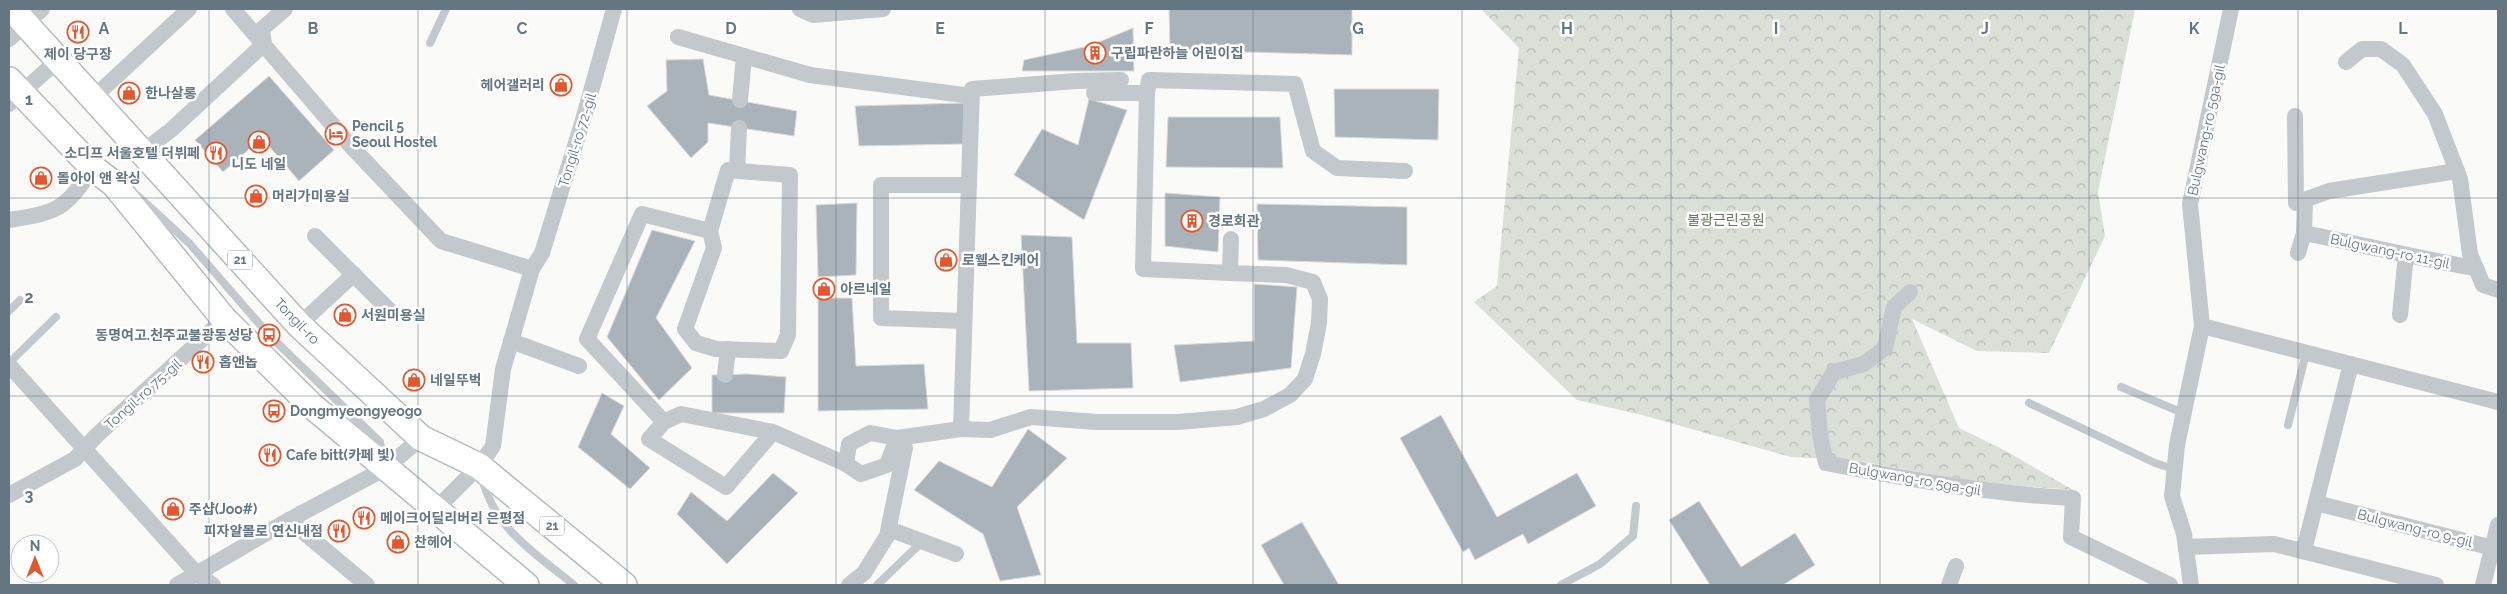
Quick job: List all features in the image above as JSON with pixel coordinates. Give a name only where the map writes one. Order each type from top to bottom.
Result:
[{"type":"main road","name":"Tongil-ro","points":[[22,20],[299,325],[421,438],[479,466],[624,585]]},
{"type":"main road","points":[[13,92],[94,168],[114,184],[224,319],[312,405],[526,585]]},
{"type":"street","points":[[93,98],[189,9]]},
{"type":"street","points":[[233,9],[349,144],[441,241],[532,269]]},
{"type":"street","points":[[264,44],[262,29],[285,9]]},
{"type":"street","name":"Tongil-ro 72-gil","points":[[436,509],[479,466],[493,446],[503,369],[532,269],[545,244],[583,120],[614,9]]},
{"type":"street","points":[[806,12],[883,9]]},
{"type":"street","name":"Bulgwang-ro 5ga-gil","points":[[2191,585],[2186,547],[2172,496],[2174,469],[2183,413],[2202,326],[2190,204],[2231,9]]},
{"type":"street","points":[[678,37],[810,75],[971,96]]},
{"type":"street","points":[[142,152],[171,130],[264,44]]},
{"type":"street","name":"Bulgwang-ro 11-gil","points":[[2346,62],[2362,49],[2381,49],[2403,66],[2435,114],[2460,179],[2470,254],[2483,285],[2498,290]]},
{"type":"street","points":[[740,100],[744,56]]},
{"type":"street","points":[[13,92],[58,60]]},
{"type":"street","points":[[961,429],[972,89],[1076,81],[1122,80]]},
{"type":"street","points":[[846,464],[849,444],[870,433],[897,438],[961,429],[990,430],[1031,417],[1097,422],[1178,422],[1237,417],[1264,409],[1290,395],[1305,379],[1313,354],[1320,299],[1313,282],[1286,275],[1143,269],[1147,93],[1149,80],[1295,84],[1313,151],[1337,168],[1405,170]]},
{"type":"street","points":[[1094,93],[1147,93]]},
{"type":"street","points":[[2295,116],[2296,203],[2329,191],[2457,171]]},
{"type":"street","points":[[737,170],[739,128]]},
{"type":"street","points":[[9,220],[49,213],[74,196],[94,168]]},
{"type":"street","points":[[728,170],[737,170],[790,175],[788,335],[781,352],[716,349],[696,343],[685,328],[714,248],[710,231],[728,170]]},
{"type":"street","points":[[964,320],[881,318],[881,185],[969,185]]},
{"type":"street","points":[[2298,253],[2304,233],[2305,200]]},
{"type":"street","points":[[664,422],[587,339],[642,214],[710,231]]},
{"type":"street","name":"Bulgwang-ro 11-gil","points":[[2304,233],[2371,245],[2406,255],[2476,268]]},
{"type":"street","points":[[315,236],[391,312]]},
{"type":"street","points":[[1230,273],[1231,239]]},
{"type":"street","points":[[2400,315],[2406,255]]},
{"type":"street","points":[[299,325],[354,274]]},
{"type":"street","name":"Bulgwang-ro 5ga-gil","points":[[1910,292],[1894,307],[1885,348],[1864,364],[1834,372],[1817,400],[1820,435],[1826,463],[1967,488],[2018,495],[2072,498],[2071,537],[2170,585]]},
{"type":"street","name":"Tongil-ro 75-gil","points":[[9,495],[75,459],[96,436],[224,319]]},
{"type":"street","points":[[2202,326],[2498,402]]},
{"type":"street","points":[[511,342],[579,366]]},
{"type":"street","points":[[726,375],[728,349]]},
{"type":"street","points":[[9,364],[197,574],[213,585]]},
{"type":"street","points":[[2304,550],[2351,364]]},
{"type":"street","points":[[773,432],[726,488],[649,439],[664,422],[681,414],[723,418],[773,432],[846,464],[862,474],[887,465],[897,438]]},
{"type":"street","points":[[177,585],[290,520],[386,468],[421,438]]},
{"type":"street","points":[[849,585],[864,573],[887,536],[905,448],[897,438]]},
{"type":"street","name":"Bulgwang-ro 9-gil","points":[[2316,503],[2493,548]]},
{"type":"street","points":[[290,520],[367,585]]},
{"type":"street","points":[[2483,585],[2498,526]]},
{"type":"street","points":[[889,529],[956,554]]},
{"type":"street","points":[[2186,547],[2274,544],[2304,550],[2436,585]]},
{"type":"street","points":[[1949,585],[1956,566]]},
{"type":"lane","points":[[430,43],[446,9]]},
{"type":"lane","points":[[114,184],[137,195],[190,244],[269,335],[380,442],[386,468]]},
{"type":"lane","points":[[9,311],[20,300]]},
{"type":"lane","points":[[9,364],[56,316]]},
{"type":"lane","points":[[2288,425],[2306,353]]},
{"type":"lane","points":[[2121,387],[2183,413]]},
{"type":"lane","points":[[2029,403],[2155,462],[2174,469]]},
{"type":"lane","points":[[479,466],[486,496],[500,520],[574,585]]},
{"type":"lane","points":[[1560,585],[1600,564],[1633,536],[1636,506]]},
{"type":"lane","points":[[878,585],[923,541]]},
{"type":"green space","name":"불광근린공원","points":[[1481,9],[2135,9],[2098,192],[2105,236],[2049,353],[1977,351],[1912,319],[1959,428],[2006,451],[2073,490],[1973,482],[1854,460],[1791,457],[1642,415],[1577,400],[1474,302],[1497,286],[1519,48]]},
{"type":"building","points":[[1169,9],[1352,9],[1352,55],[1170,50]]},
{"type":"building","name":"구립파란하늘 어린이집","points":[[1133,28],[1134,71],[1022,71],[1024,60],[1089,46]]},
{"type":"building","points":[[703,59],[709,95],[797,111],[794,136],[708,123],[708,142],[691,158],[647,106],[667,91],[666,60]]},
{"type":"building","points":[[269,76],[334,150],[299,181],[262,138],[223,172],[195,140]]},
{"type":"building","points":[[1334,89],[1439,89],[1438,140],[1335,137]]},
{"type":"building","points":[[1089,99],[1127,110],[1084,220],[1014,175],[1042,129],[1078,145]]},
{"type":"building","points":[[964,103],[963,144],[859,146],[855,106]]},
{"type":"building","points":[[1168,117],[1280,117],[1283,168],[1166,167]]},
{"type":"building","name":"경로회관","points":[[1165,193],[1220,197],[1218,252],[1165,246]]},
{"type":"building","points":[[857,203],[856,275],[818,277],[816,205]]},
{"type":"building","points":[[1257,204],[1407,207],[1407,265],[1258,260]]},
{"type":"building","points":[[652,230],[695,241],[656,318],[692,368],[659,400],[607,337]]},
{"type":"building","points":[[1021,235],[1072,237],[1077,343],[1131,343],[1133,388],[1029,391]]},
{"type":"building","points":[[1254,284],[1297,287],[1291,368],[1180,382],[1174,345],[1254,341]]},
{"type":"building","points":[[818,298],[852,298],[856,366],[924,364],[928,409],[818,411]]},
{"type":"building","points":[[748,374],[786,377],[784,413],[712,413],[712,375]]},
{"type":"building","points":[[602,393],[624,406],[611,434],[650,468],[630,489],[578,447]]},
{"type":"building","points":[[1441,415],[1497,517],[1577,473],[1596,506],[1528,544],[1523,534],[1475,560],[1469,548],[1463,552],[1400,438]]},
{"type":"building","points":[[1028,429],[1067,458],[1017,507],[1041,575],[1000,581],[983,534],[914,490],[939,461],[992,487]]},
{"type":"building","points":[[773,473],[798,493],[727,564],[677,514],[691,492],[727,521]]},
{"type":"building","points":[[1699,501],[1741,567],[1795,533],[1815,565],[1783,585],[1710,585],[1669,520]]},
{"type":"building","points":[[1302,522],[1339,585],[1284,585],[1261,545]]},
{"type":"place","name":"제이 당구장","points":[[78,32]]},
{"type":"place","name":"구립파란하늘 어린이집","points":[[1095,53]]},
{"type":"place","name":"헤어갤러리","points":[[561,85]]},
{"type":"place","name":"한나살롱","points":[[129,93]]},
{"type":"place","name":"Pencil 5 Seoul Hostel","points":[[336,134]]},
{"type":"place","name":"니도 네일","points":[[259,142]]},
{"type":"place","name":"소디프 서울호텔 더뷔페","points":[[216,153]]},
{"type":"place","name":"돌아이 앤 왁싱","points":[[41,178]]},
{"type":"place","name":"머리가미용실","points":[[256,196]]},
{"type":"place","name":"경로회관","points":[[1192,221]]},
{"type":"place","name":"로웰스킨케어","points":[[946,260]]},
{"type":"place","name":"아르네일","points":[[824,289]]},
{"type":"place","name":"서원미용실","points":[[345,315]]},
{"type":"place","name":"동명여고.천주교불광동성당","points":[[269,335]]},
{"type":"place","name":"홉앤놉","points":[[203,362]]},
{"type":"place","name":"네일뚜벅","points":[[414,380]]},
{"type":"place","name":"Dongmyeongyeogo","points":[[274,411]]},
{"type":"place","name":"Cafe bitt(카페 빛)","points":[[270,455]]},
{"type":"place","name":"주샵(Joo#)","points":[[173,509]]},
{"type":"place","name":"메이크어딜리버리 은평점","points":[[364,518]]},
{"type":"place","name":"피자알볼로 연신내점","points":[[339,531]]},
{"type":"place","name":"찬헤어","points":[[398,542]]}]
